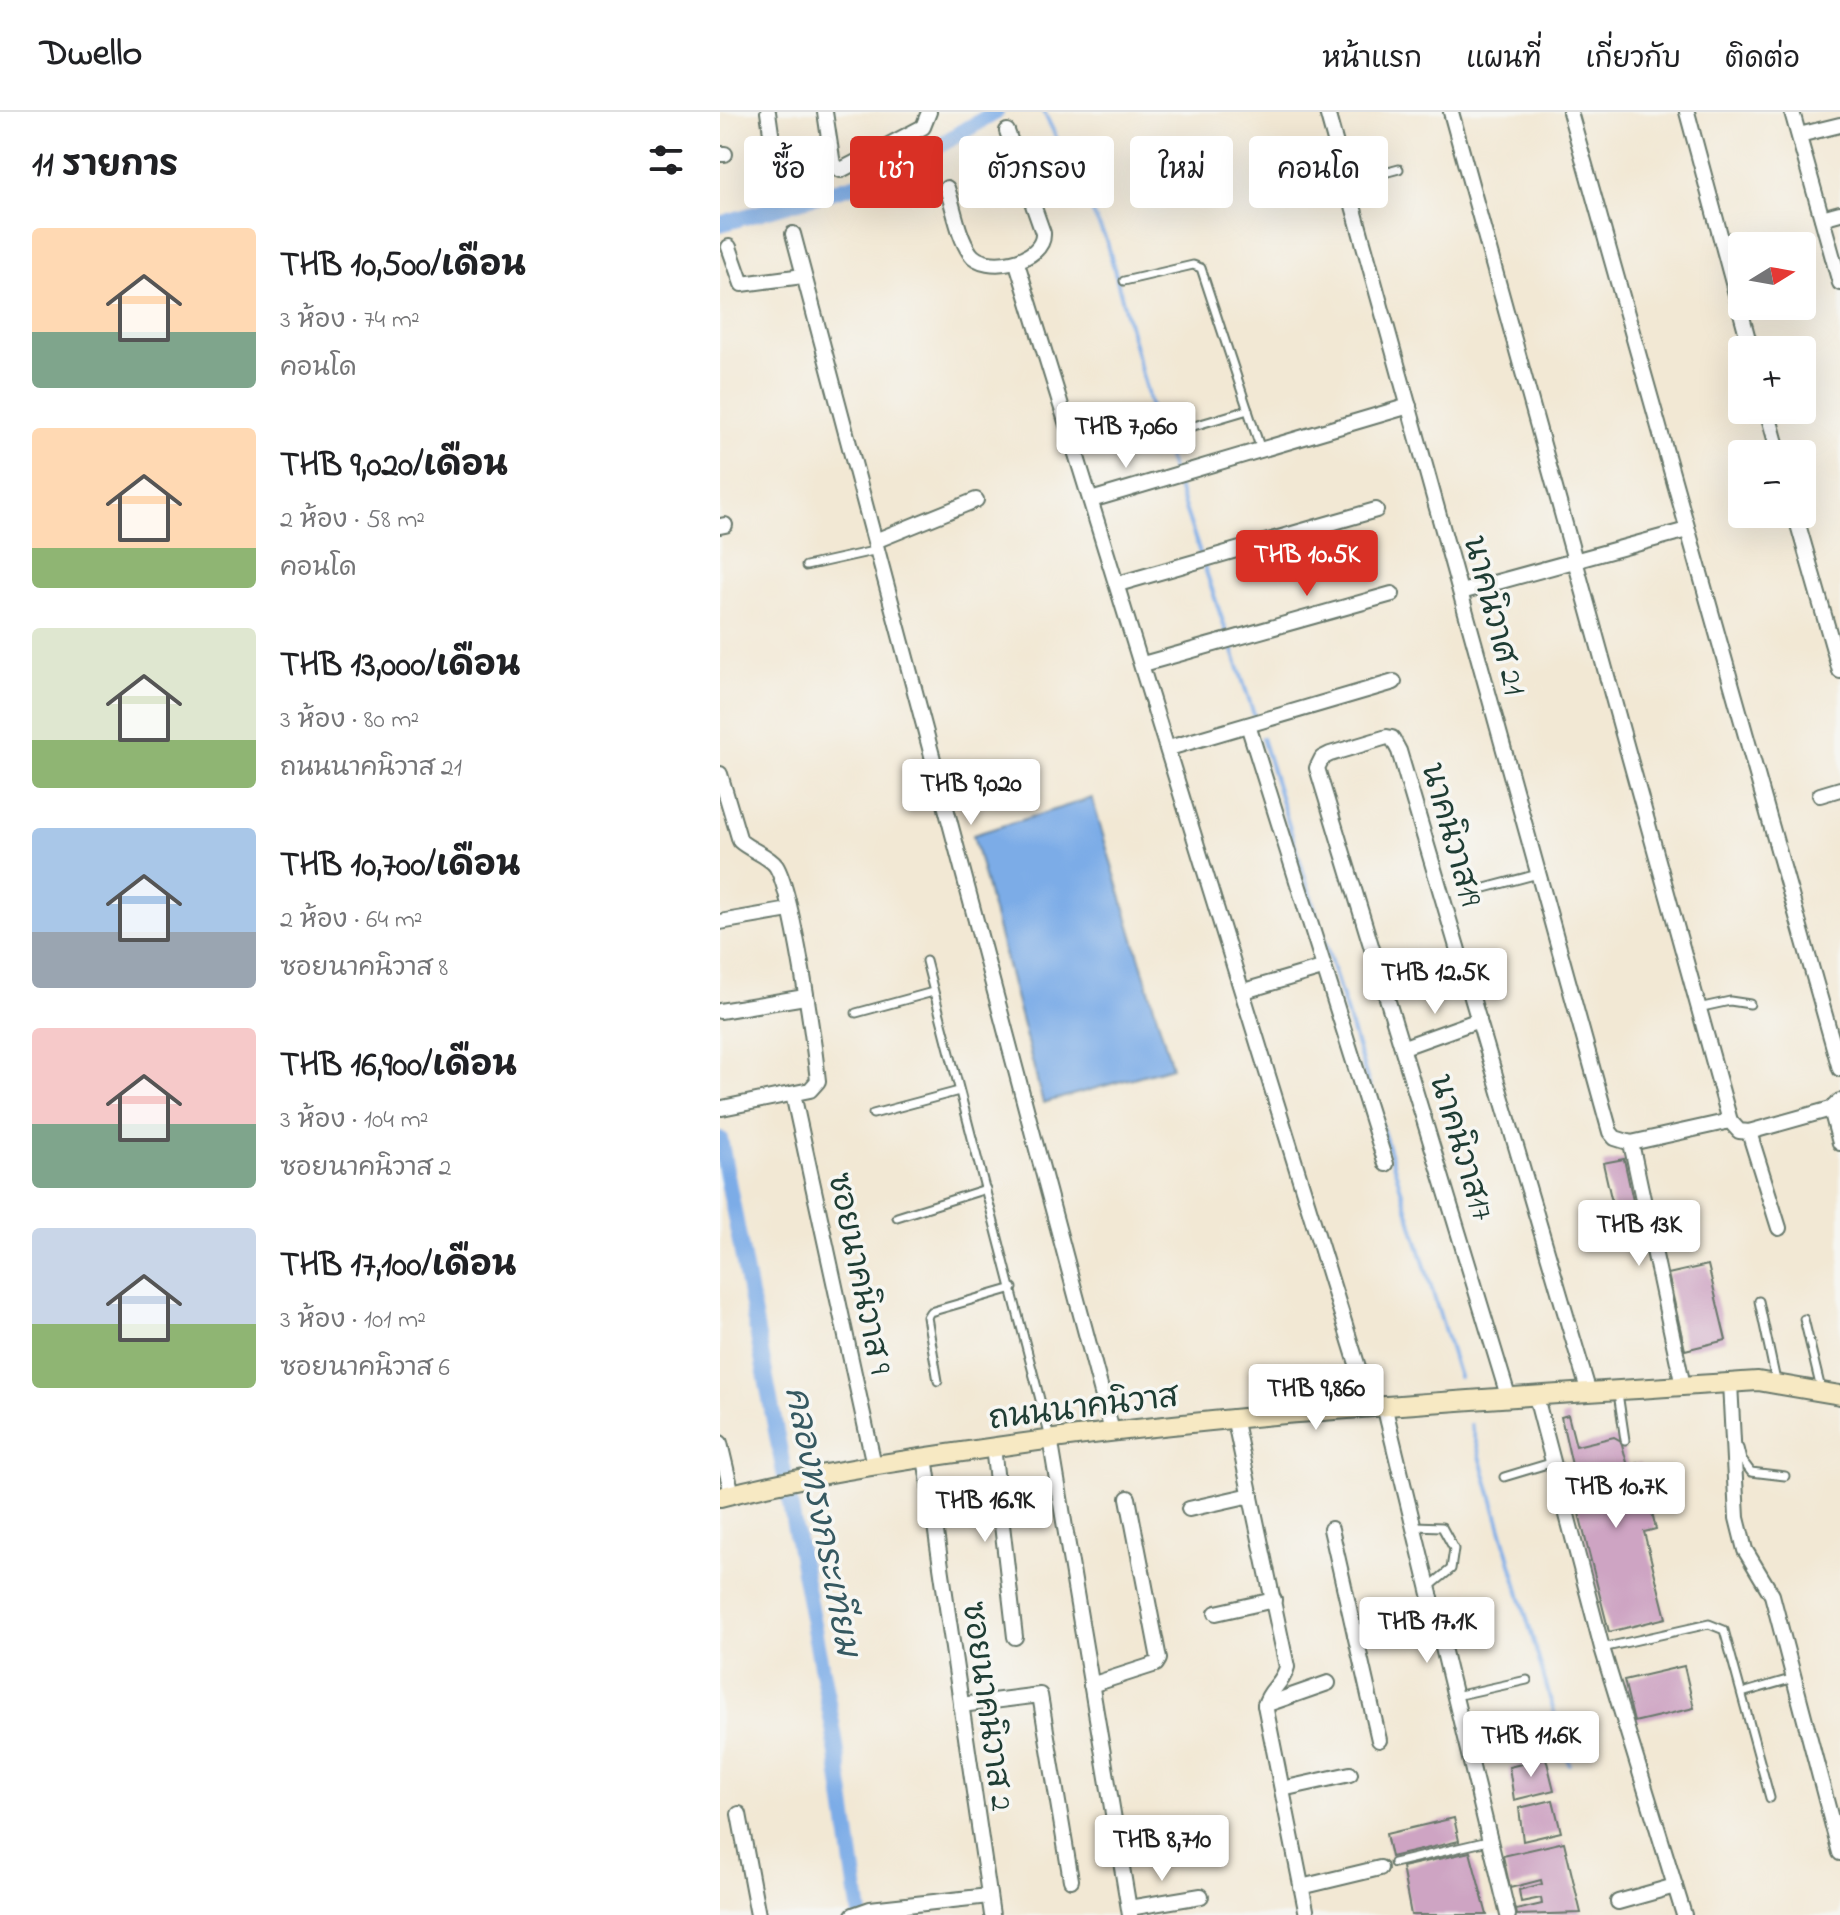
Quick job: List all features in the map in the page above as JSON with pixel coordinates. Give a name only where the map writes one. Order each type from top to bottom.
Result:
[{"type":"main road","name":"ถนนนาคนิวาส","points":[[726,1495],[786,1480],[925,1457],[1050,1438],[1234,1417],[1730,1383],[1776,1382],[1831,1393]]},
{"type":"street","points":[[768,112],[771,136]]},
{"type":"street","points":[[825,112],[833,165],[841,170],[923,127],[929,112]]},
{"type":"street","name":"นาคนิวาศ 21","points":[[1327,112],[1333,136]]},
{"type":"street","points":[[1451,112],[1730,1121],[1739,1131],[1749,1132],[1835,1105],[1840,1143]]},
{"type":"street","points":[[1570,112],[1840,1069]]},
{"type":"street","points":[[1687,112],[1747,336]]},
{"type":"street","points":[[1792,112],[1840,283]]},
{"type":"street","points":[[1799,135],[1840,125]]},
{"type":"street","points":[[947,188],[969,252],[979,261],[1017,263],[1039,247],[1043,233],[1007,131]]},
{"type":"street","name":"นาคนิวาศ 21","points":[[1353,208],[1610,1132],[1615,1138],[1631,1143]]},
{"type":"street","points":[[1822,218],[1840,213]]},
{"type":"street","points":[[793,234],[1112,1431]]},
{"type":"street","points":[[729,247],[742,284],[803,276]]},
{"type":"street","points":[[1017,263],[1415,1526],[1508,1915]]},
{"type":"street","points":[[1091,500],[1409,406]]},
{"type":"street","points":[[876,545],[976,500]]},
{"type":"street","points":[[1118,584],[1376,510]]},
{"type":"street","points":[[1799,528],[1840,671]]},
{"type":"street","points":[[1461,592],[1687,530]]},
{"type":"street","points":[[1143,664],[1392,594]]},
{"type":"street","points":[[1169,748],[1394,682]]},
{"type":"street","points":[[1248,725],[1386,1164]]},
{"type":"street","name":"นาคนิวาส19","points":[[1319,774],[1318,763],[1330,754],[1387,737],[1392,738],[1399,751],[1589,1393]]},
{"type":"street","points":[[720,774],[740,841],[775,864],[789,910],[818,1081],[810,1090],[722,1108]]},
{"type":"street","name":"นาคนิวาส17","points":[[1319,774],[1509,1399]]},
{"type":"street","points":[[1820,795],[1840,789]]},
{"type":"street","points":[[720,922],[789,910]]},
{"type":"street","points":[[1244,991],[1322,968]]},
{"type":"street","points":[[720,1011],[805,997]]},
{"type":"street","points":[[1404,1047],[1479,1020]]},
{"type":"street","name":"ซอยนาคนิวาส 9","points":[[793,1094],[874,1465]]},
{"type":"street","points":[[1683,1386],[1631,1143],[1730,1121]]},
{"type":"street","points":[[1749,1132],[1779,1228]]},
{"type":"street","points":[[1730,1383],[1737,1518],[1745,1550],[1772,1595],[1840,1853]]},
{"type":"street","points":[[1536,1397],[1602,1648],[1684,1915]]},
{"type":"street","points":[[1234,1417],[1287,1667],[1284,1680],[1268,1694],[1265,1705],[1307,1915]]},
{"type":"street","points":[[1050,1438],[1130,1912],[1201,1896]]},
{"type":"street","points":[[720,1443],[726,1495]]},
{"type":"street","points":[[993,1447],[1015,1637]]},
{"type":"street","name":"ซอยนาคนิวาส 2","points":[[925,1457],[992,1915]]},
{"type":"street","points":[[1189,1509],[1251,1495]]},
{"type":"street","points":[[1091,1685],[1156,1664],[1159,1659],[1128,1498]]},
{"type":"street","points":[[1331,1529],[1379,1740]]},
{"type":"street","points":[[1216,1613],[1274,1600]]},
{"type":"street","points":[[1355,1635],[1435,1617]]},
{"type":"street","points":[[1265,1705],[1328,1683]]},
{"type":"street","points":[[961,1705],[1040,1695],[1071,1880]]},
{"type":"street","points":[[1282,1789],[1350,1774]]},
{"type":"street","points":[[739,1814],[758,1915]]},
{"type":"street","points":[[1301,1887],[1387,1865]]},
{"type":"street","points":[[1618,1902],[1675,1886]]},
{"type":"street","points":[[853,1915],[870,1909],[989,1896]]},
{"type":"lane","points":[[1388,172],[1399,169]]},
{"type":"lane","points":[[1124,281],[1193,265],[1201,268],[1261,450]]},
{"type":"lane","points":[[1170,433],[1248,410]]},
{"type":"lane","points":[[806,566],[876,545]]},
{"type":"lane","points":[[1485,888],[1538,874]]},
{"type":"lane","points":[[926,961],[1050,1438]]},
{"type":"lane","points":[[856,1013],[933,992]]},
{"type":"lane","points":[[1698,1008],[1730,1001],[1750,1004]]},
{"type":"lane","points":[[873,1114],[959,1091]]},
{"type":"lane","points":[[897,1217],[986,1189]]},
{"type":"lane","points":[[938,1381],[927,1317],[930,1312],[1013,1288]]},
{"type":"lane","points":[[1759,1301],[1776,1382]]},
{"type":"lane","points":[[1804,1319],[1831,1393]]},
{"type":"lane","points":[[1618,1391],[1625,1440]]},
{"type":"lane","points":[[1735,1434],[1742,1460],[1751,1472],[1785,1476]]},
{"type":"lane","points":[[1504,1477],[1554,1462]]},
{"type":"lane","points":[[1415,1526],[1442,1527],[1450,1535],[1454,1549],[1451,1569],[1429,1587]]},
{"type":"lane","points":[[1602,1648],[1716,1625],[1729,1640],[1770,1798]]},
{"type":"lane","points":[[1742,1693],[1794,1678]]},
{"type":"lane","points":[[1454,1696],[1527,1680]]},
{"type":"lane","points":[[1387,1865],[1488,1841]]},
{"type":"water","points":[[1092,798],[1172,1067],[1043,1103],[973,835]]},
{"type":"building","points":[[1624,1159],[1642,1242],[1622,1246],[1603,1163]]},
{"type":"building","points":[[1708,1265],[1726,1340],[1685,1350],[1668,1274]]},
{"type":"building","points":[[1568,1415],[1576,1446],[1614,1437],[1621,1441],[1628,1466],[1640,1463],[1656,1529],[1644,1532],[1666,1618],[1609,1632],[1567,1466],[1572,1465],[1561,1417]]},
{"type":"building","points":[[1684,1666],[1694,1708],[1634,1722],[1624,1680]]},
{"type":"building","points":[[1536,1717],[1544,1749],[1503,1759],[1498,1726]]},
{"type":"building","points":[[1546,1758],[1554,1790],[1514,1800],[1509,1767]]},
{"type":"building","points":[[1553,1800],[1561,1832],[1523,1841],[1519,1808]]},
{"type":"building","points":[[1454,1818],[1459,1841],[1391,1857],[1386,1834]]},
{"type":"building","points":[[1564,1842],[1581,1913],[1517,1915],[1516,1910],[1542,1904],[1541,1898],[1521,1902],[1519,1890],[1542,1884],[1541,1880],[1510,1888],[1503,1856]]},
{"type":"building","points":[[1470,1852],[1487,1915],[1411,1915],[1402,1867]]},
{"type":"waterway","points":[[720,224],[889,175],[996,112]]},
{"type":"waterway","points":[[1044,112],[1107,242],[1149,401],[1228,637]]},
{"type":"waterway","points":[[1231,645],[1254,715]]},
{"type":"waterway","points":[[1262,738],[1459,1377]]},
{"type":"waterway","name":"คลองทรงกระเทียม","points":[[720,1139],[834,1733],[860,1915]]},
{"type":"waterway","points":[[1471,1425],[1569,1764]]}]
